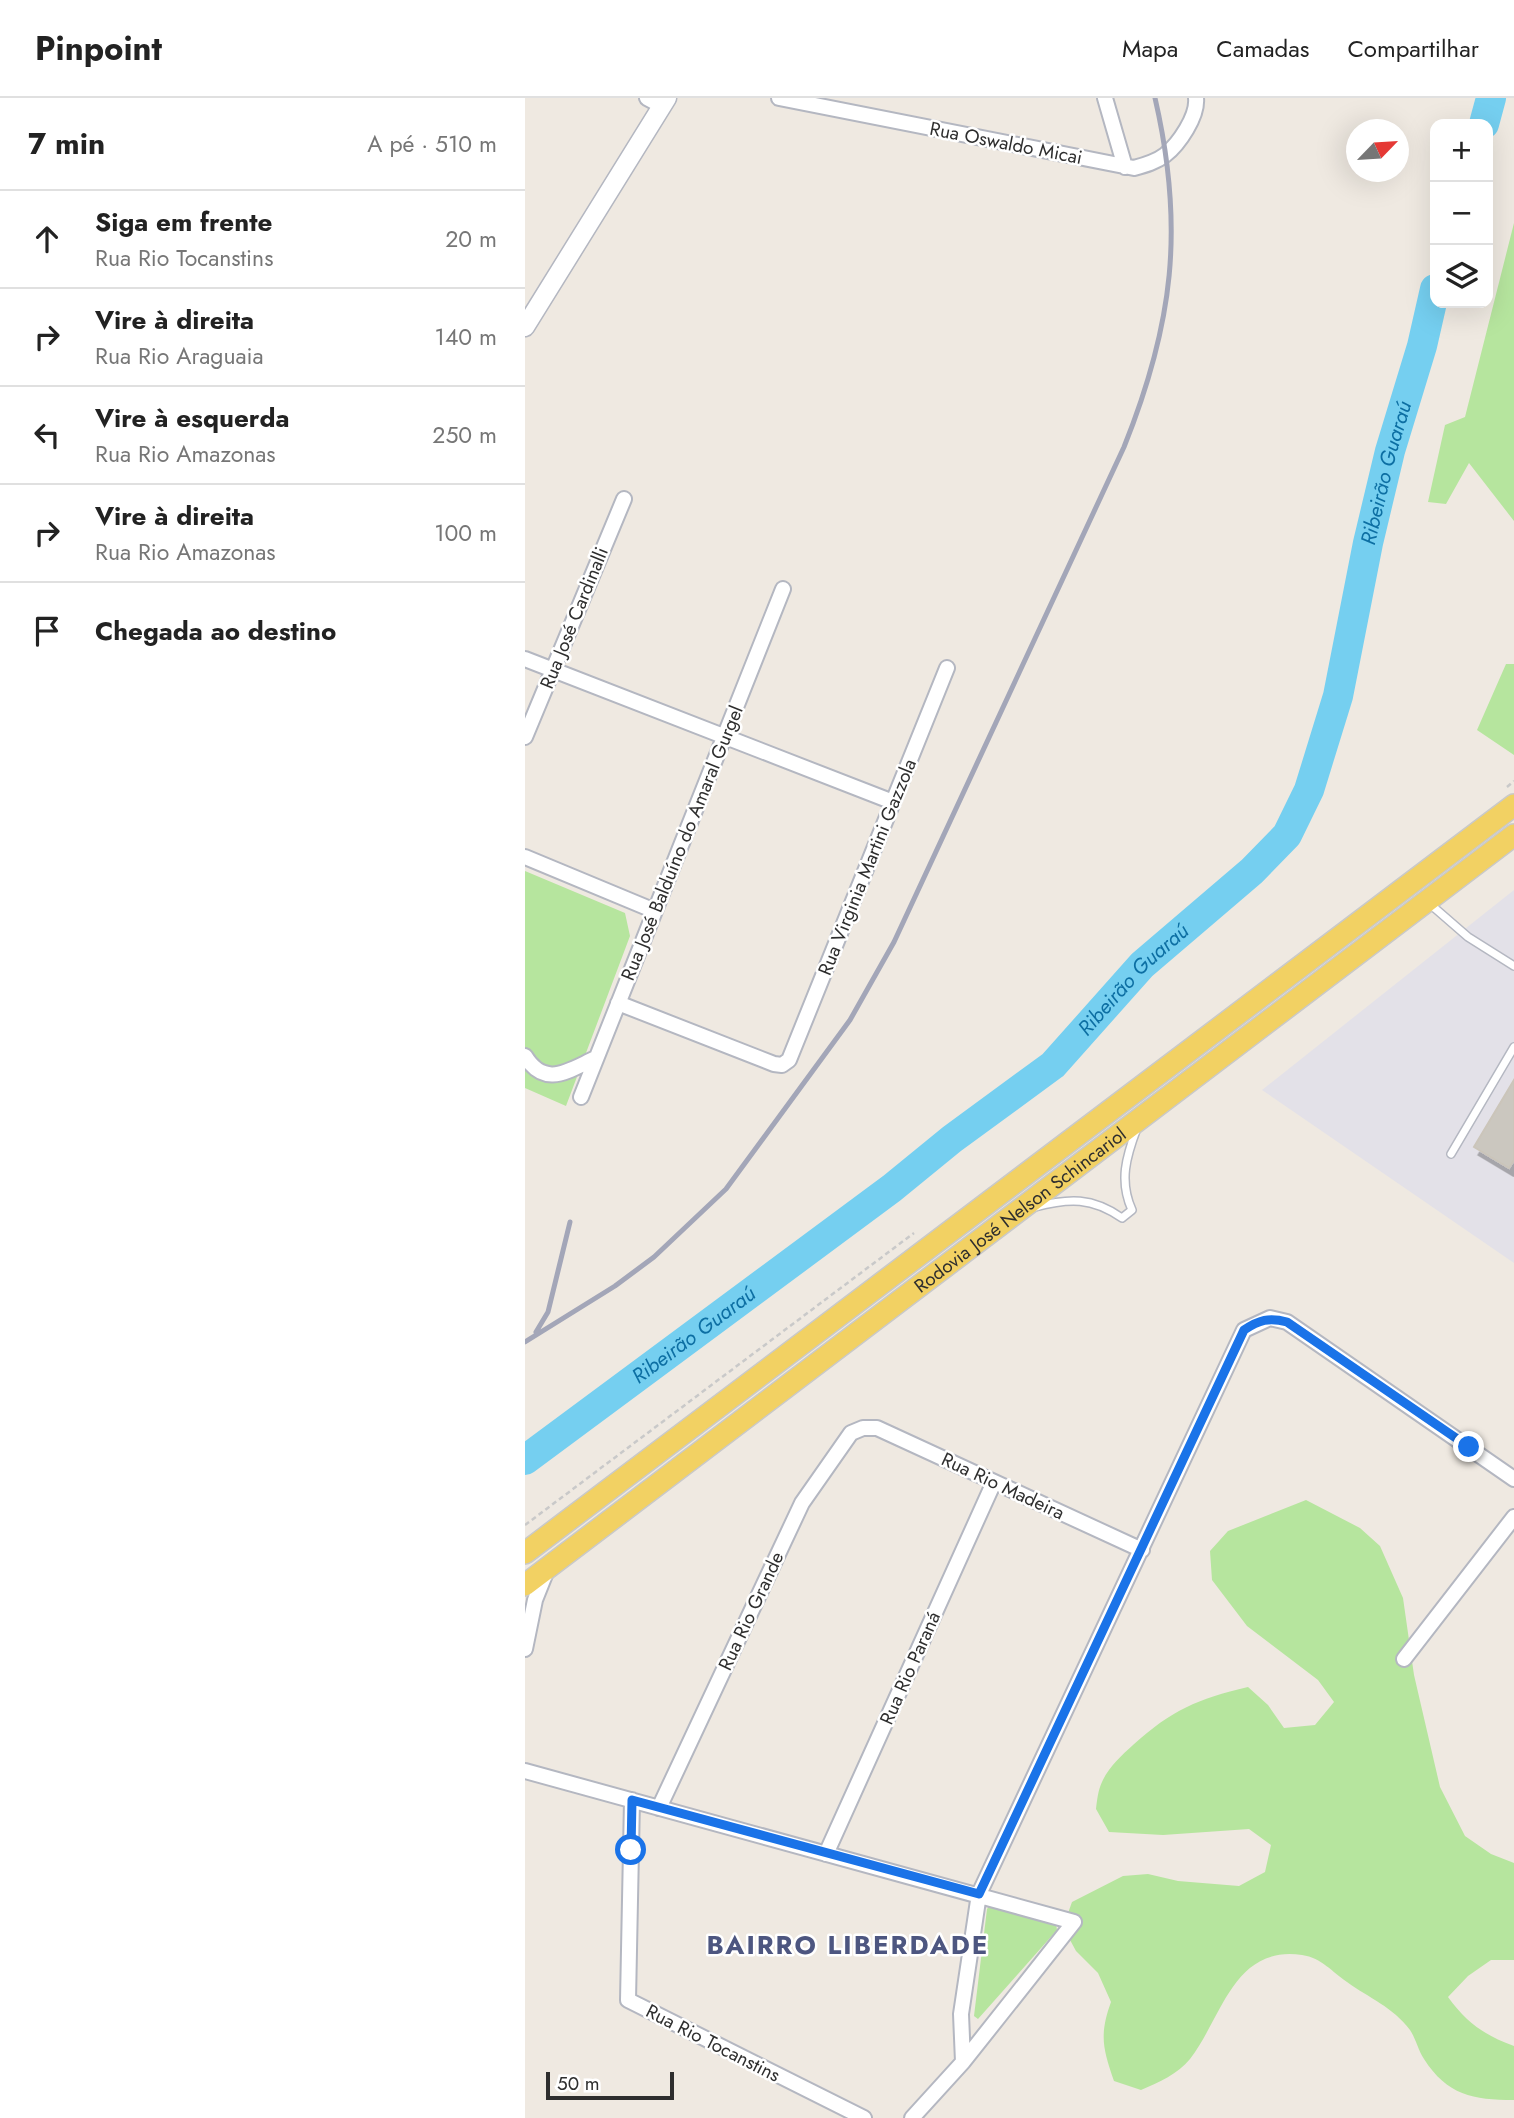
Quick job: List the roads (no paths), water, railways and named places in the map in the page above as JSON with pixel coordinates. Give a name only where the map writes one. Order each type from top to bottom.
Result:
[{"type":"main road","name":"Rodovia José Nelson Schincariol","points":[[525,1553],[1514,806]]},
{"type":"main road","name":"Rodovia José Nelson Schincariol","points":[[525,1585],[1514,835]]},
{"type":"street","name":"Rua Oswaldo Micai","points":[[779,98],[1125,167],[1143,165],[1166,155],[1194,112],[1196,98]]},
{"type":"street","points":[[845,111],[853,98]]},
{"type":"street","points":[[1105,98],[1125,167]]},
{"type":"street","points":[[525,327],[658,101]]},
{"type":"street","name":"Rua José Cardinalli","points":[[525,737],[624,499]]},
{"type":"street","name":"Rua José Balduíno do Amaral Gurgel","points":[[581,1097],[782,589]]},
{"type":"street","points":[[525,659],[893,802]]},
{"type":"street","name":"Rua Virginia Martini Gazzola","points":[[618,1003],[774,1064],[785,1064],[791,1056],[947,668]]},
{"type":"street","points":[[525,858],[655,911]]},
{"type":"street","points":[[525,1056],[532,1068],[540,1073],[554,1075],[596,1058]]},
{"type":"street","points":[[963,2062],[961,2014],[979,1894],[1244,1330],[1270,1318],[1287,1322],[1514,1479]]},
{"type":"street","name":"Rua Rio Madeira","points":[[863,1428],[877,1428],[1142,1549]]},
{"type":"street","name":"Rua Rio Grande","points":[[659,1808],[802,1503],[851,1433],[863,1428]]},
{"type":"street","name":"Rua Rio Paraná","points":[[826,1854],[995,1482]]},
{"type":"street","points":[[1404,1659],[1514,1517]]},
{"type":"street","points":[[525,1649],[535,1600],[548,1567]]},
{"type":"street","points":[[525,1771],[1074,1922],[963,2062],[912,2118]]},
{"type":"street","name":"Rua Rio Tocanstins","points":[[632,1800],[628,2000],[863,2118]]},
{"type":"lane","points":[[1427,901],[1468,937],[1514,966]]},
{"type":"lane","points":[[1451,1154],[1514,1047]]},
{"type":"lane","points":[[1017,1212],[1075,1199],[1104,1206],[1122,1218],[1132,1210],[1125,1192],[1124,1173],[1141,1118]]},
{"type":"waterway","name":"Ribeirão Guaraú","points":[[1485,119],[1491,98]]},
{"type":"waterway","name":"Ribeirão Guaraú","points":[[525,1460],[1053,1065],[1142,965],[1252,871],[1287,835],[1309,790],[1338,696],[1368,543],[1390,451],[1431,308]]},
{"type":"railway","points":[[525,1342],[615,1286],[654,1257],[726,1189],[850,1020],[894,942],[1124,447],[1141,402],[1163,317],[1171,233],[1170,190],[1155,98]]},
{"type":"railway","points":[[536,1332],[548,1312],[570,1222]]},
{"type":"district","name":"BAIRRO LIBERDADE","points":[[848,1945]]}]
